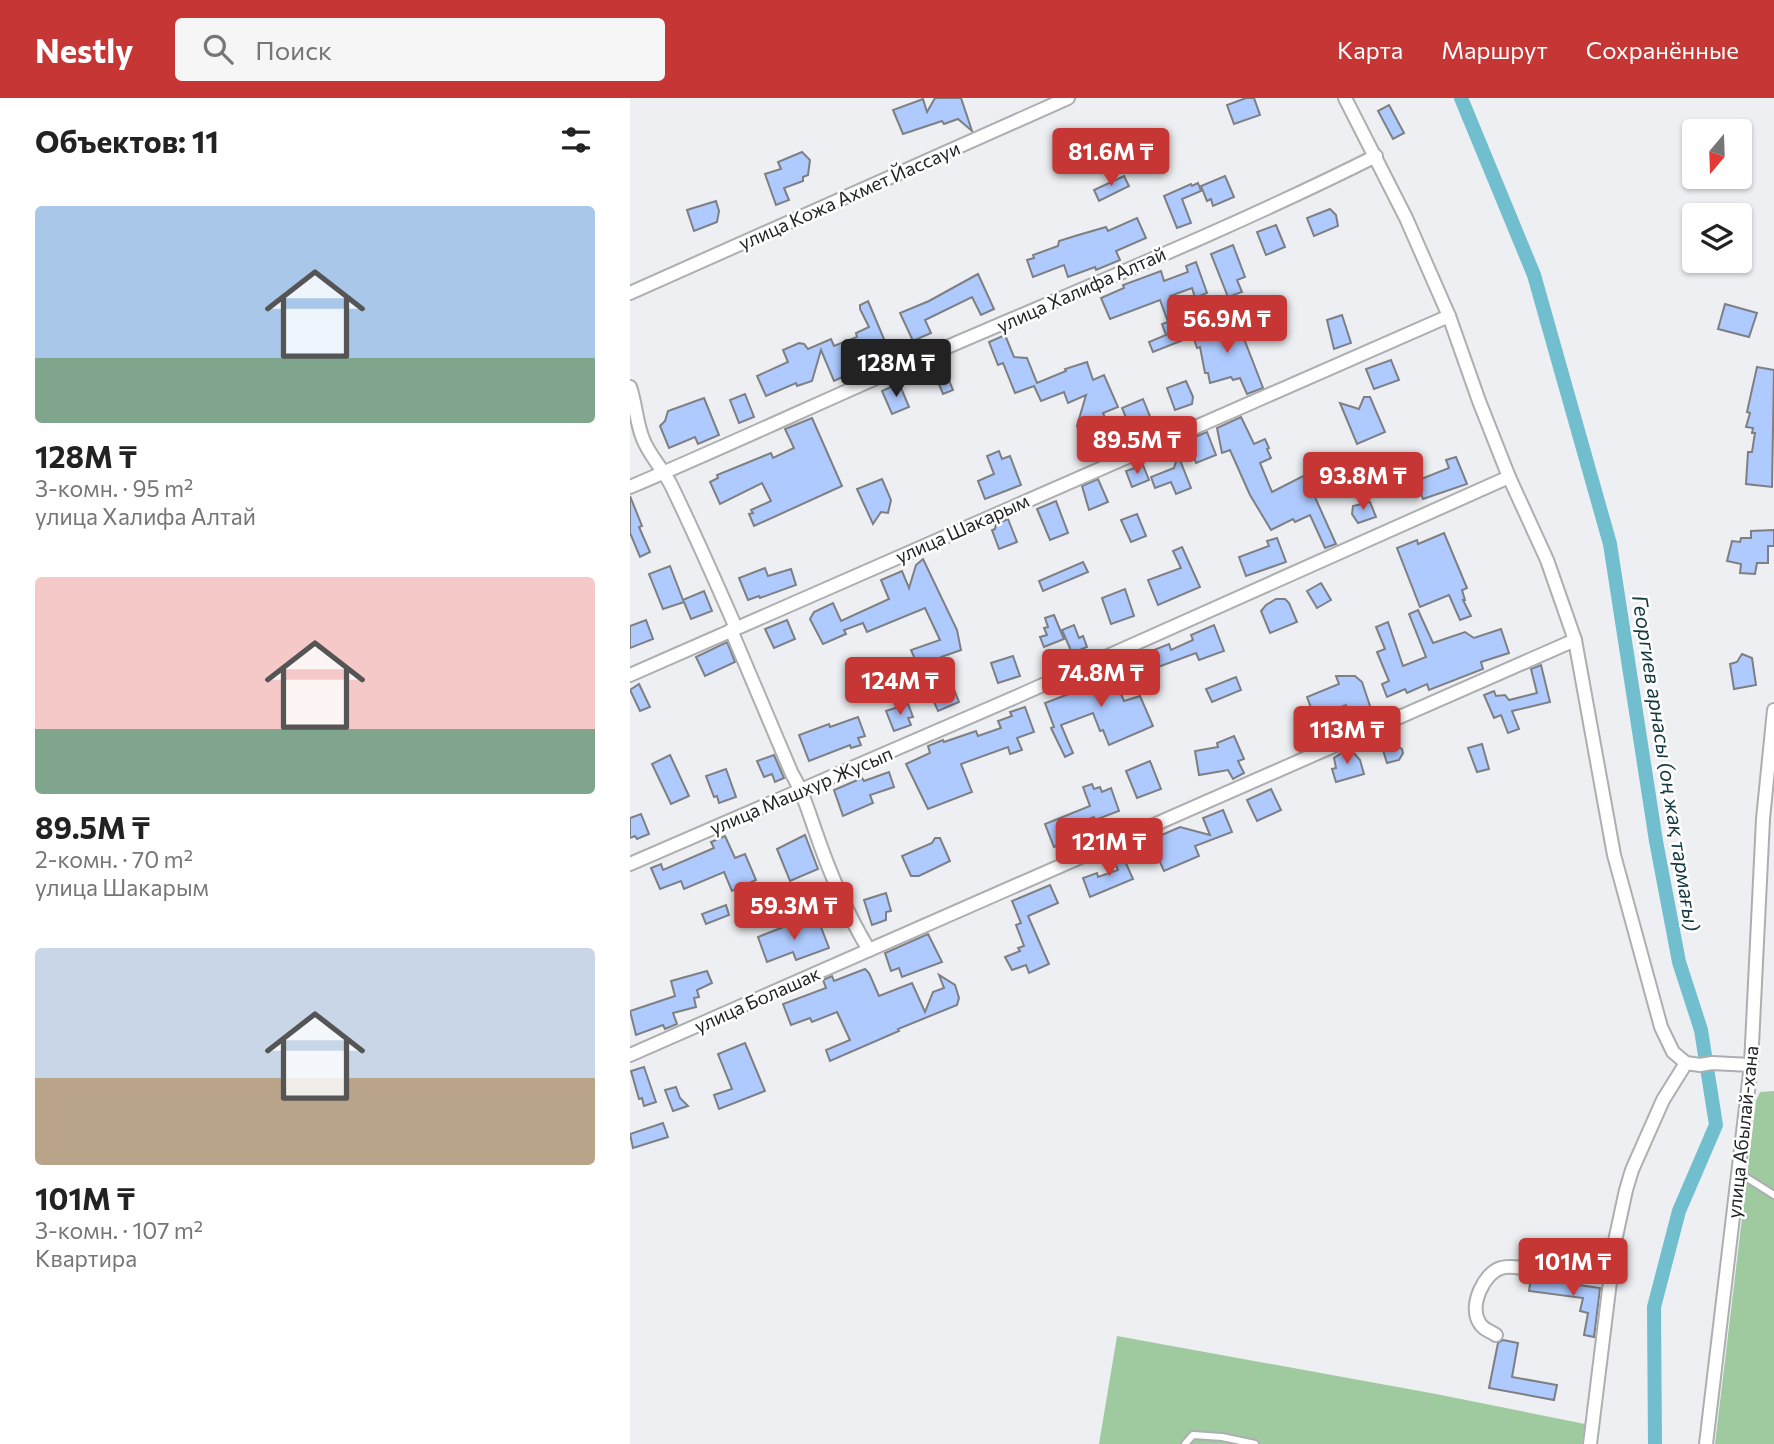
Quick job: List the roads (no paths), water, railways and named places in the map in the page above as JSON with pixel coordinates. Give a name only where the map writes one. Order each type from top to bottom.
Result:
[{"type":"street","name":"улица Кожа Ахмет Йассауи","points":[[630,293],[1068,98]]},
{"type":"street","points":[[1345,98],[1376,156],[1449,316],[1479,401],[1546,560],[1575,640],[1614,855],[1661,1027],[1672,1052],[1699,1064],[1751,1065]]},
{"type":"street","name":"улица Халифа Алтай","points":[[630,487],[1151,259],[1376,156]]},
{"type":"street","name":"улица Шакарым","points":[[630,676],[1449,316]]},
{"type":"street","points":[[630,387],[644,443],[664,472],[734,629],[792,774],[801,789],[832,872],[869,950]]},
{"type":"street","name":"улица Машхур Жусып","points":[[630,864],[1043,685],[1509,477]]},
{"type":"street","name":"улица Болашак","points":[[630,1055],[1575,640]]},
{"type":"street","name":"улица Абылай-хана","points":[[1706,1444],[1751,1065],[1769,821],[1774,710]]},
{"type":"street","points":[[1590,1444],[1613,1256],[1632,1170],[1663,1100],[1699,1064]]},
{"type":"street","points":[[1496,1335],[1483,1328],[1475,1312],[1477,1299],[1489,1275],[1502,1268],[1515,1267],[1586,1275],[1599,1270],[1613,1256]]},
{"type":"lane","points":[[1739,1173],[1774,1195]]},
{"type":"lane","points":[[1185,1444],[1193,1435],[1222,1437],[1255,1444]]},
{"type":"waterway","name":"Георгиев арнасы (оң жақ тармағы)","points":[[1461,98],[1534,275],[1610,544],[1656,841],[1679,962],[1701,1030],[1716,1125],[1679,1211],[1654,1307],[1655,1444]]}]
